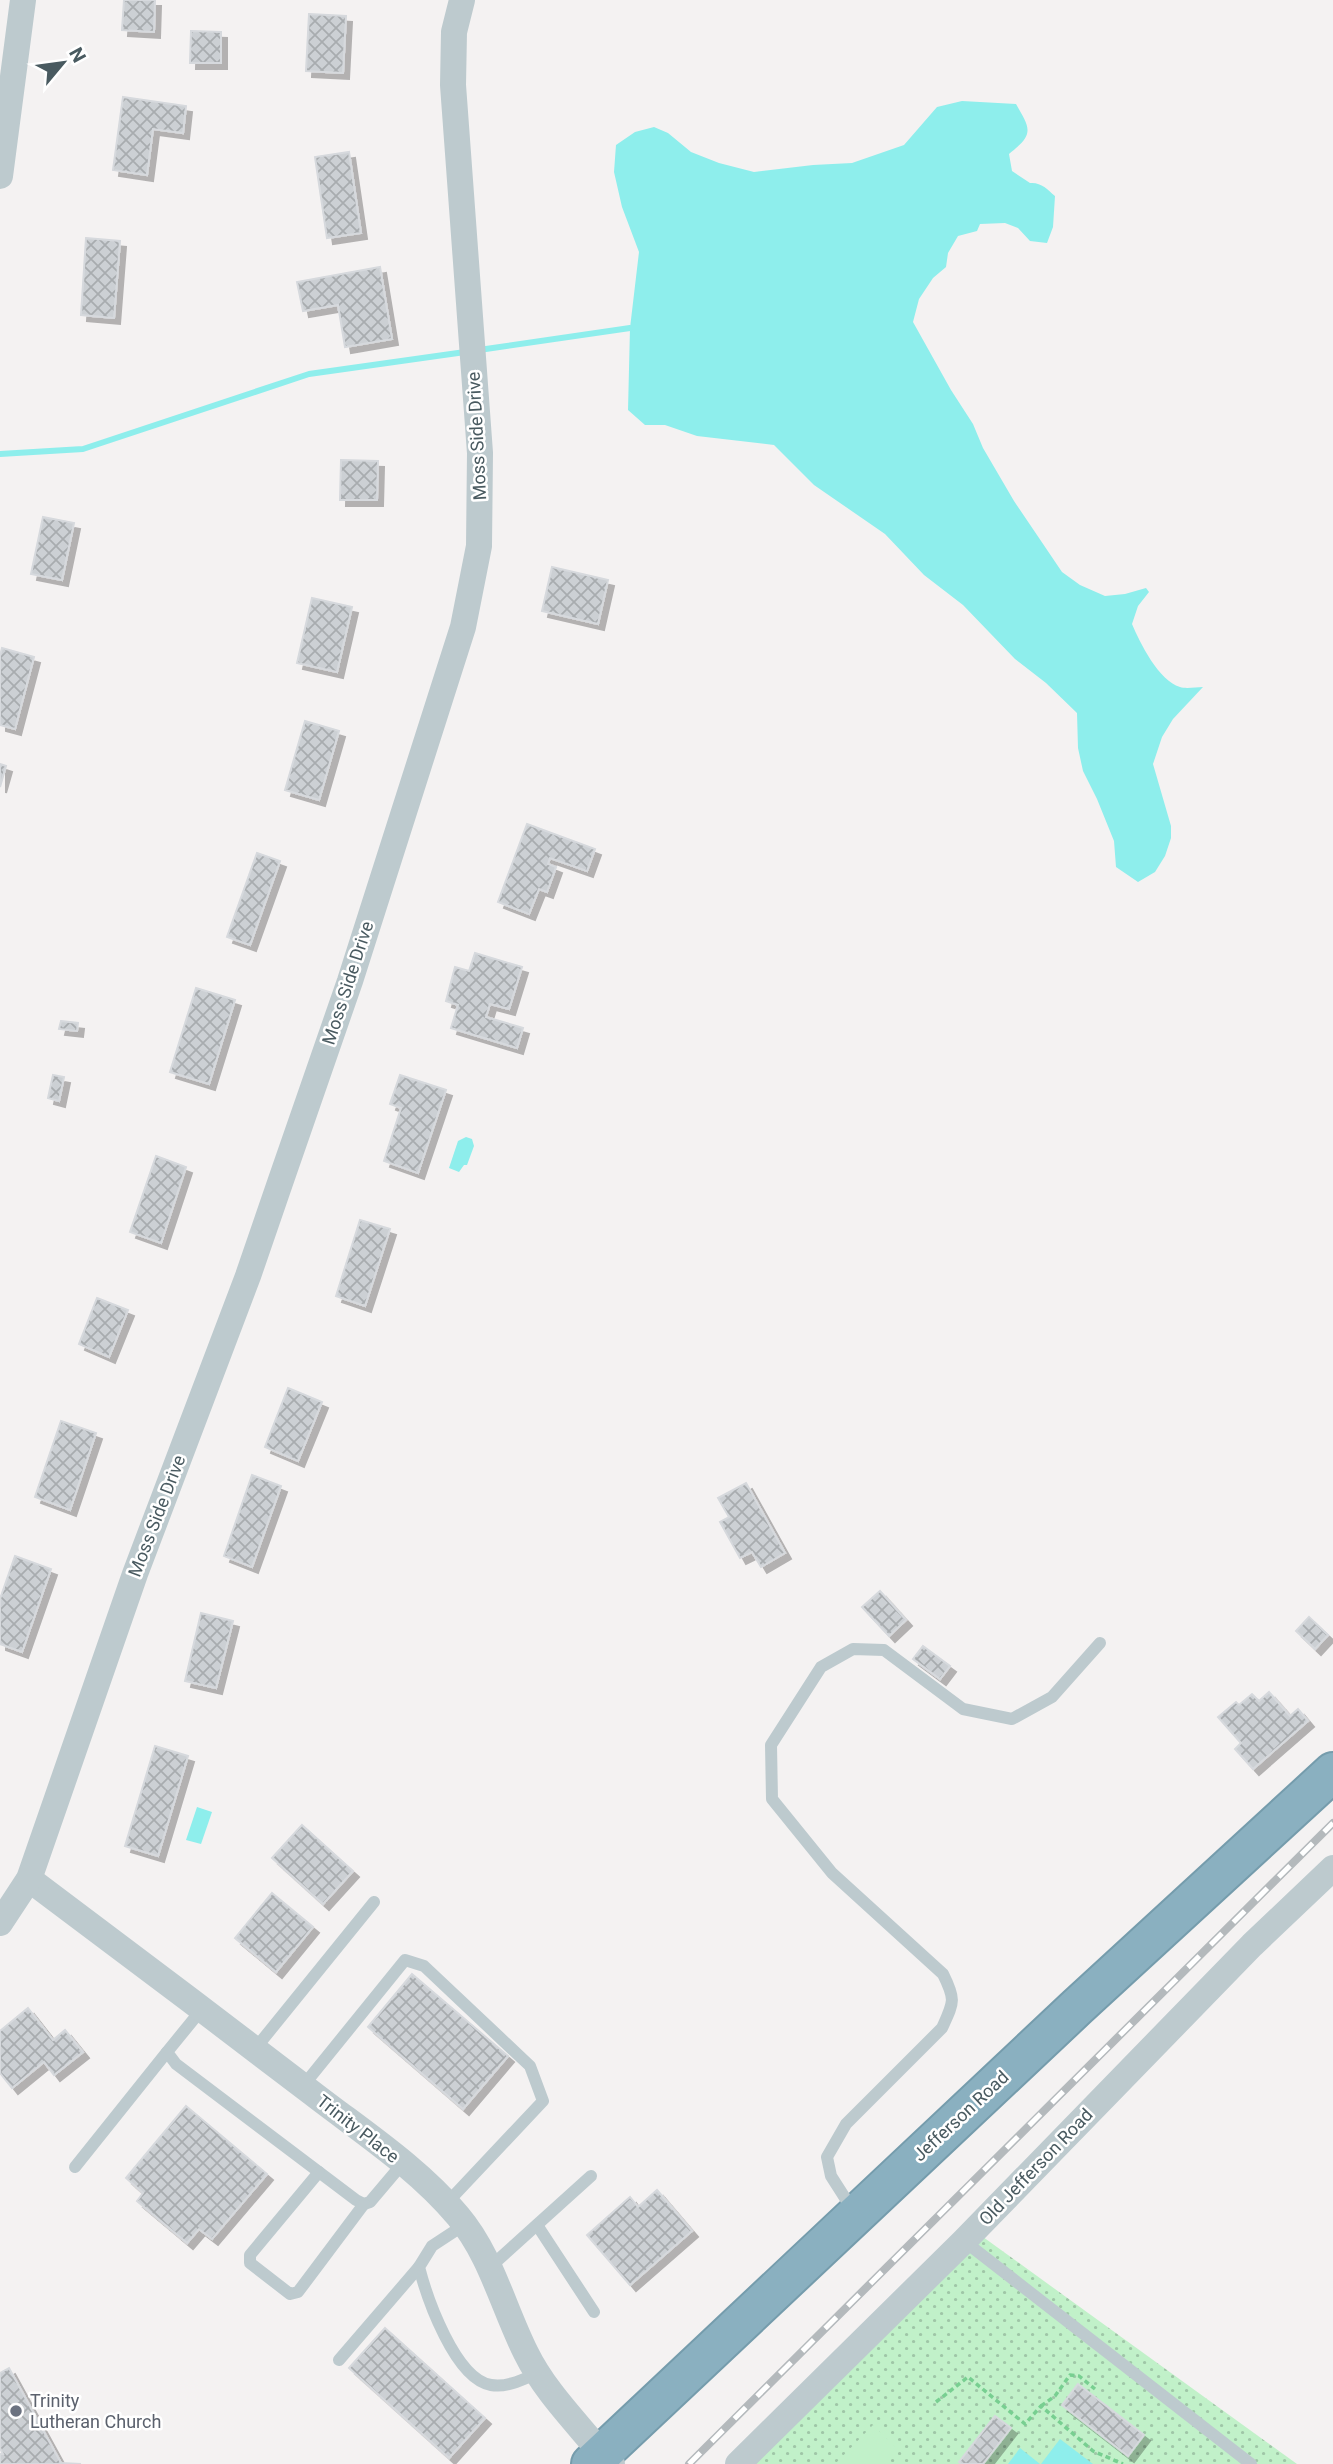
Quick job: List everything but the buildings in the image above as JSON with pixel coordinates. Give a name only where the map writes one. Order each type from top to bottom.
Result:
[{"type":"highway","name":"Jefferson Road","points":[[602,2461],[856,2215],[1333,1772]]},
{"type":"street","points":[[0,176],[23,0]]},
{"type":"street","name":"Moss Side Drive","points":[[0,1923],[29,1880],[135,1574],[248,1276],[331,1035],[463,627],[473,586],[480,546],[480,453],[453,85],[454,32],[462,0]]},
{"type":"street","name":"Old Jefferson Road","points":[[738,2464],[964,2241],[1252,1945],[1333,1868]]},
{"type":"street","name":"Trinity Place","points":[[29,1880],[203,2008],[403,2163],[446,2204],[464,2225],[489,2268],[515,2331],[538,2373],[602,2461]]},
{"type":"lane","points":[[856,2215],[831,2176],[827,2157],[846,2124],[942,2028],[953,1994],[943,1974],[832,1873],[772,1799],[771,1745],[821,1667],[852,1649],[884,1650],[963,1709],[1012,1719],[1052,1697],[1100,1643]]},
{"type":"lane","points":[[256,2049],[374,1902]]},
{"type":"lane","points":[[303,2086],[405,1960],[424,1966],[530,2066],[543,2101],[446,2204]]},
{"type":"lane","points":[[75,2167],[203,2008]]},
{"type":"lane","points":[[167,2052],[176,2064],[364,2204]]},
{"type":"lane","points":[[319,2172],[250,2255],[250,2263],[290,2294],[298,2292],[364,2204],[370,2202],[403,2163]]},
{"type":"lane","points":[[489,2268],[591,2176]]},
{"type":"lane","points":[[339,2360],[419,2267],[432,2246],[464,2225]]},
{"type":"lane","points":[[537,2225],[594,2312]]},
{"type":"lane","points":[[964,2241],[1245,2462]]},
{"type":"lane","points":[[419,2267],[425,2288],[449,2341],[461,2363],[475,2377],[491,2385],[514,2384],[538,2373]]},
{"type":"path","points":[[936,2402],[968,2377],[1025,2424],[1041,2406],[1055,2396],[1070,2375],[1079,2376],[1095,2389]]},
{"type":"path","points":[[1041,2406],[1093,2451],[1123,2464]]},
{"type":"green space","points":[[972,2229],[1297,2464],[729,2464]]},
{"type":"green space","points":[[873,2425],[899,2450],[885,2464],[835,2464]]},
{"type":"water","points":[[962,101],[1016,104],[1028,131],[1023,141],[1009,154],[1012,171],[1030,183],[1044,186],[1055,196],[1053,227],[1047,243],[1030,241],[1018,228],[1005,223],[980,224],[977,231],[958,236],[948,253],[946,267],[933,278],[919,299],[913,322],[973,424],[983,448],[1014,501],[1062,572],[1080,585],[1105,596],[1146,588],[1149,592],[1138,606],[1132,624],[1145,651],[1172,683],[1182,688],[1203,687],[1173,719],[1162,737],[1153,764],[1171,826],[1171,838],[1165,856],[1155,872],[1138,882],[1116,867],[1114,841],[1083,771],[1078,748],[1077,713],[1046,683],[1015,659],[963,605],[924,575],[885,534],[814,485],[774,445],[697,436],[665,425],[645,425],[628,410],[630,328],[639,252],[622,207],[614,172],[616,145],[635,132],[654,127],[668,133],[691,152],[754,172],[852,163],[904,145],[937,107]]},
{"type":"water","points":[[466,1137],[472,1139],[474,1146],[467,1165],[459,1172],[449,1168],[458,1141]]},
{"type":"water","points":[[197,1807],[212,1812],[201,1844],[186,1840]]},
{"type":"water","points":[[1060,2439],[1093,2464],[1041,2464]]},
{"type":"water","points":[[1020,2448],[1040,2464],[1008,2464]]},
{"type":"waterway","points":[[479,350],[630,328]]},
{"type":"waterway","points":[[0,454],[83,449],[309,374],[465,352]]},
{"type":"railway","points":[[689,2464],[1333,1823]]},
{"type":"place","name":"Trinity Lutheran Church","points":[[16,2411]]}]
